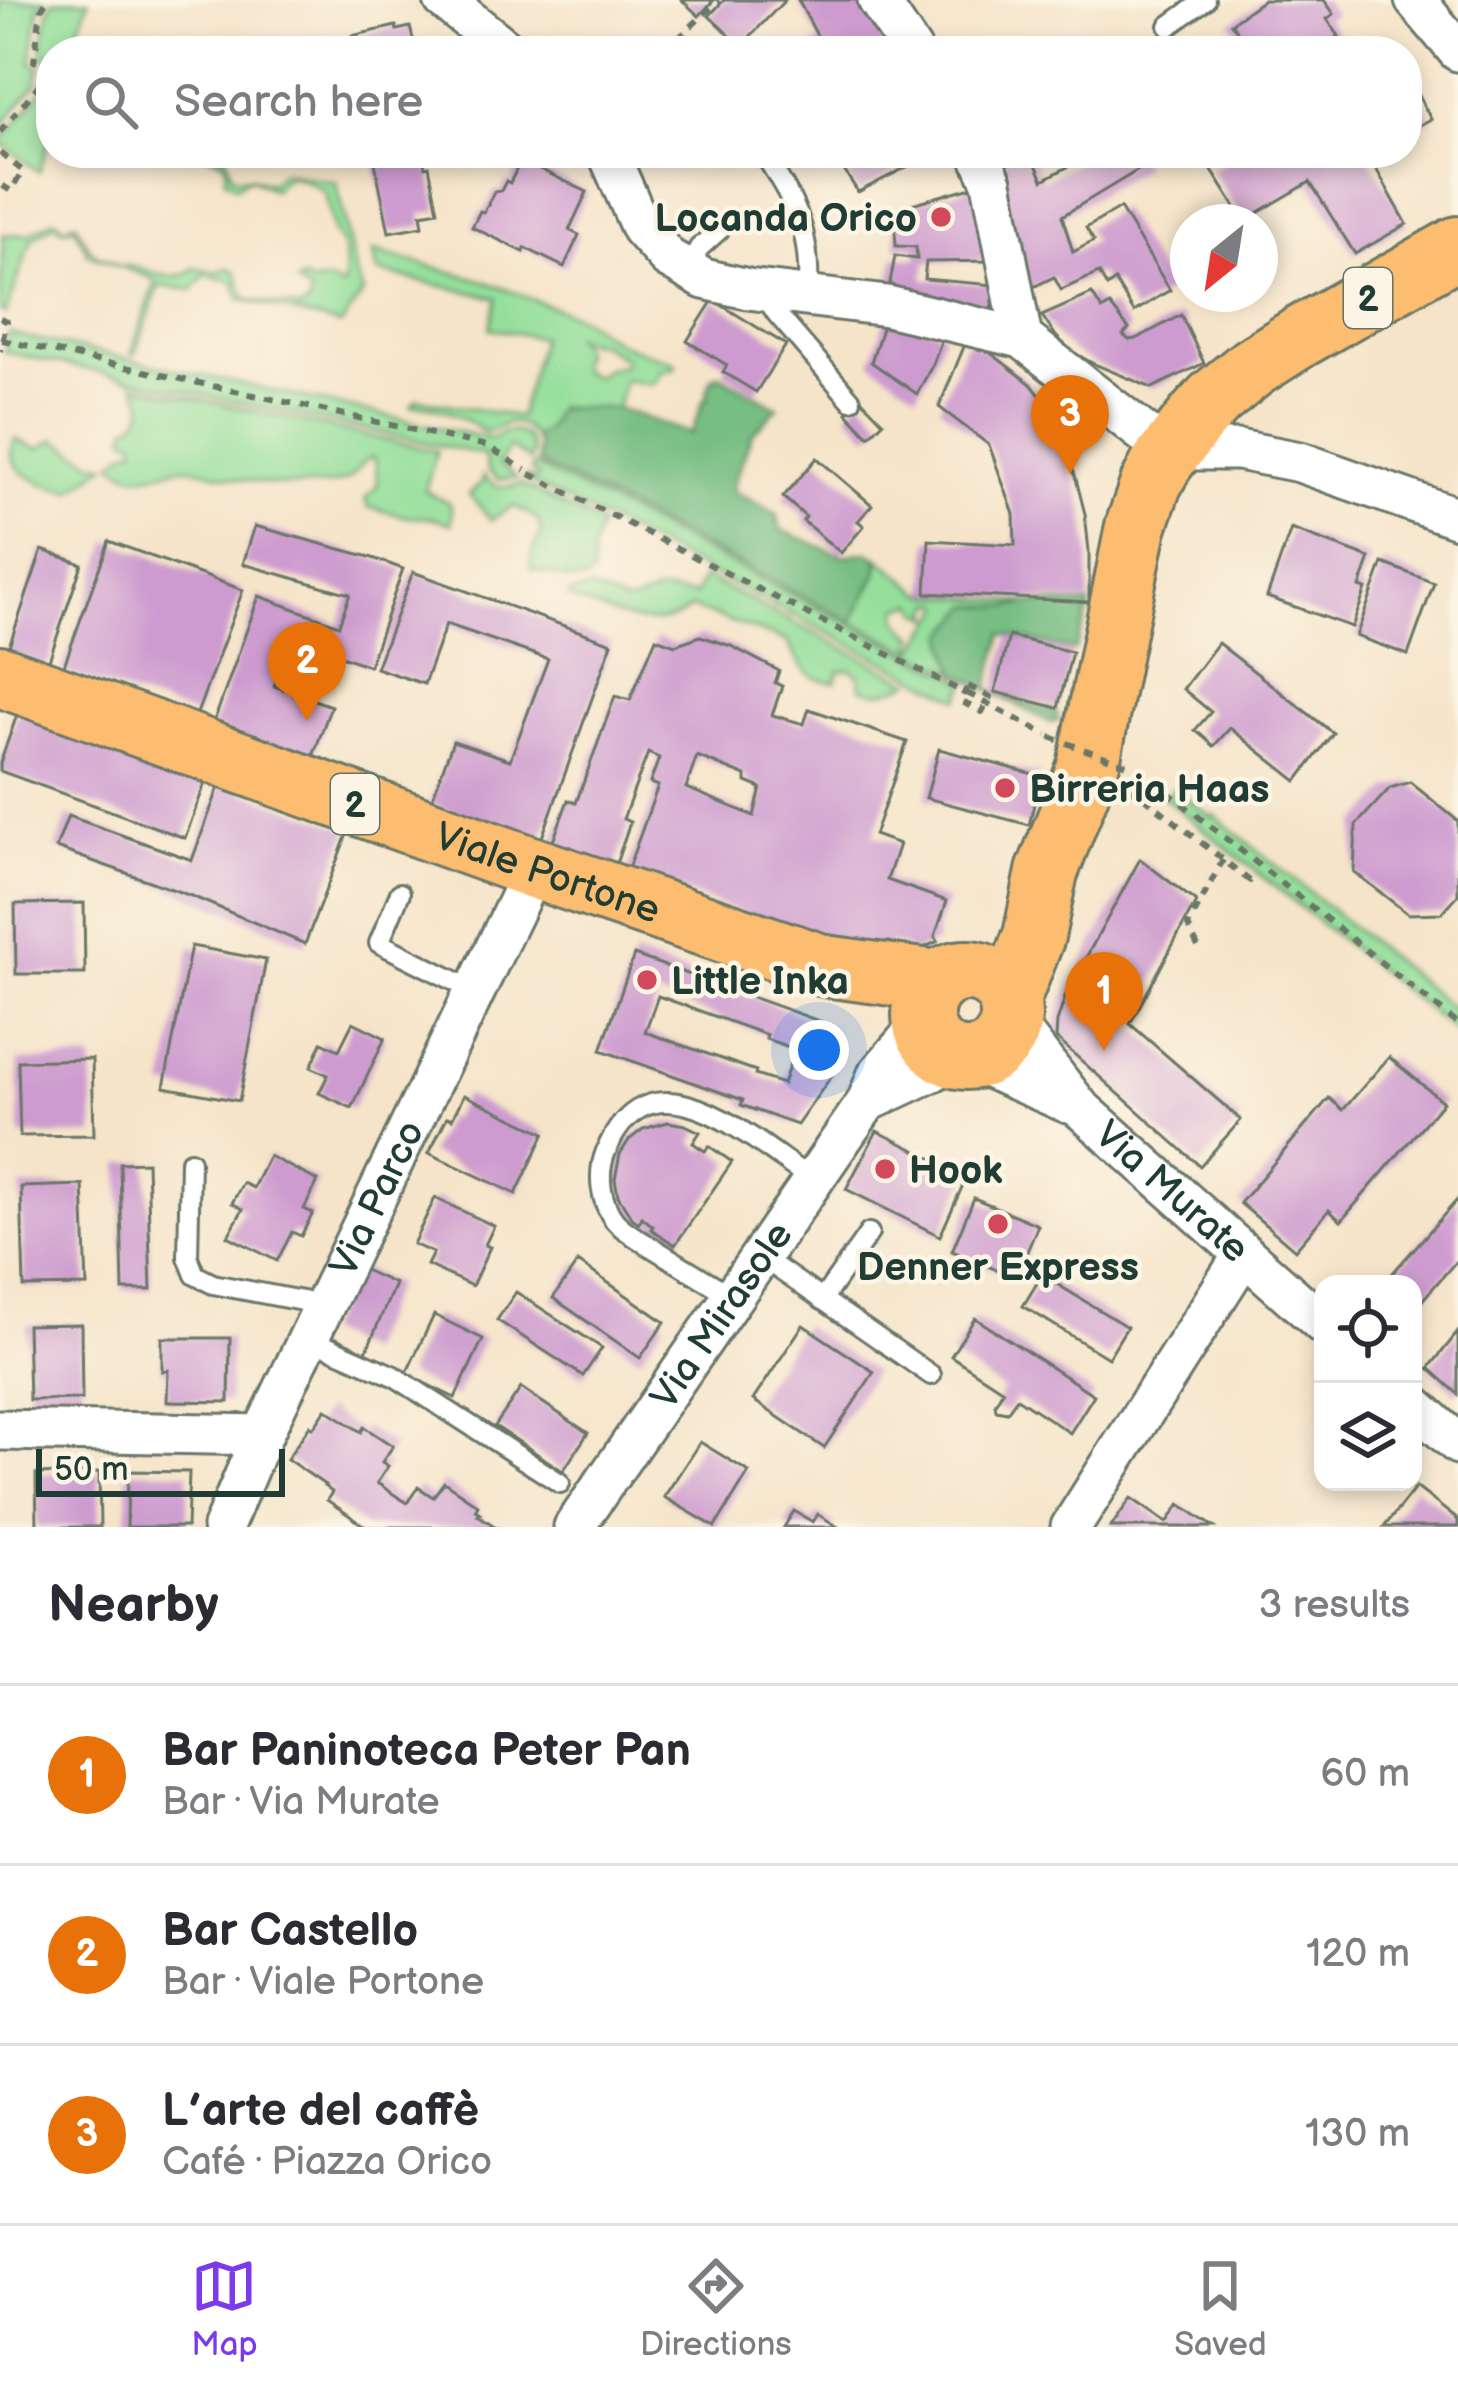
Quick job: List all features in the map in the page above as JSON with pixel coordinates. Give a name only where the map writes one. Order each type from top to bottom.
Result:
[{"type":"main road","name":"2","points":[[967,1016],[1034,936],[1047,872],[1090,756],[1136,527],[1151,484],[1171,450],[1215,398],[1253,367],[1458,248]]},
{"type":"main road","name":"Viale Portone","points":[[0,676],[534,868],[967,1016]]},
{"type":"street","points":[[444,0],[489,36]]},
{"type":"street","points":[[878,0],[902,36]]},
{"type":"street","points":[[1415,0],[1458,51]]},
{"type":"street","points":[[615,168],[641,228],[687,271],[726,285],[887,306],[1022,338],[1171,450],[1238,450],[1283,458],[1458,518]]},
{"type":"street","points":[[986,168],[1022,338]]},
{"type":"street","name":"Via Parco","points":[[224,1527],[315,1321],[534,868]]},
{"type":"street","name":"Via Mirasole","points":[[574,1527],[866,1102],[933,1071],[967,1016]]},
{"type":"street","name":"Via Murate","points":[[967,1016],[1078,1107],[1314,1316]]},
{"type":"street","name":"Via Murate","points":[[967,1016],[1078,1107]]},
{"type":"street","points":[[1071,1527],[1244,1254]]},
{"type":"street","points":[[1422,1412],[1458,1444]]},
{"type":"street","points":[[0,1430],[262,1435]]},
{"type":"lane","points":[[1169,26],[1205,0]]},
{"type":"lane","points":[[773,168],[800,214],[808,245],[789,294],[772,305],[851,400]]},
{"type":"lane","points":[[687,271],[699,248],[719,230]]},
{"type":"lane","points":[[400,893],[379,943],[475,991]]},
{"type":"lane","points":[[732,1296],[616,1223],[600,1178],[617,1132],[642,1106],[658,1101],[690,1104],[718,1117],[811,1179]]},
{"type":"lane","points":[[190,1161],[188,1257],[195,1275],[315,1321],[560,1483]]},
{"type":"lane","points":[[822,1300],[869,1233]]},
{"type":"lane","points":[[760,1256],[931,1375]]},
{"type":"path","points":[[37,36],[47,0]]},
{"type":"path","points":[[681,36],[719,0]]},
{"type":"path","points":[[0,132],[36,88]]},
{"type":"path","points":[[0,153],[23,171],[11,191],[0,184]]},
{"type":"path","points":[[0,318],[7,320],[0,351]]},
{"type":"path","points":[[2,340],[487,446],[527,472],[966,693],[960,701],[982,712],[987,703],[1164,796],[1167,792]]},
{"type":"path","points":[[1090,756],[1250,881],[1253,877]]},
{"type":"path","points":[[1154,781],[1458,1024]]},
{"type":"path","points":[[1198,947],[1188,926],[1223,860]]},
{"type":"green space","points":[[0,0],[46,0],[39,7],[31,63],[36,64],[36,84],[0,128]]},
{"type":"green space","points":[[53,0],[89,0],[76,36],[44,36]]},
{"type":"green space","points":[[36,98],[39,172],[0,142]]},
{"type":"green space","points":[[230,168],[233,176],[251,177],[270,183],[282,172],[336,182],[363,293],[341,325],[240,299],[233,281],[205,275],[192,290],[159,286],[135,355],[131,354],[156,280],[88,254],[75,227],[62,229],[54,224],[32,239],[6,313],[0,311],[3,235],[28,234],[55,219],[64,227],[76,222],[92,251],[121,266],[166,276],[195,268],[215,272],[228,268],[236,272],[245,297],[259,301],[301,309],[310,296],[297,283],[302,279],[344,286],[344,252],[334,234],[325,192],[288,176],[273,190],[249,178],[236,186],[225,179]]},
{"type":"green space","points":[[373,251],[481,280],[582,318],[619,343],[676,363],[675,369],[661,371],[650,384],[624,380],[617,408],[557,408],[546,431],[534,437],[511,423],[483,431],[440,409],[412,406],[417,399],[519,417],[541,338],[490,328],[497,298],[378,272]],"holes":[[[574,337],[601,344],[624,359],[624,365],[605,369],[596,377],[582,372],[583,349]]]},
{"type":"green space","points":[[9,333],[492,439],[514,432],[527,438],[530,461],[509,447],[499,464],[516,478],[499,480],[488,471],[484,455],[5,352]]},
{"type":"green space","points":[[717,374],[778,407],[752,434],[731,490],[777,514],[781,530],[843,556],[868,552],[879,560],[877,574],[852,621],[538,463],[534,437],[546,430],[557,408],[617,408],[691,434]]},
{"type":"green space","points":[[135,385],[437,451],[425,490],[449,503],[451,524],[368,507],[365,499],[378,485],[372,457],[345,481],[316,486],[266,483],[189,467],[131,474],[113,463],[136,448],[136,441],[126,437],[127,427],[139,419],[143,409]]},
{"type":"green space","points":[[15,439],[39,449],[55,439],[106,465],[73,490],[51,486],[20,470],[12,451]]},
{"type":"green space","points":[[534,465],[967,683],[959,699],[524,479],[538,477],[531,470]]},
{"type":"green space","points":[[483,476],[500,486],[520,484],[600,525],[592,549],[592,575],[574,581],[531,569],[540,535],[537,521],[513,506],[491,520],[469,494]]},
{"type":"green space","points":[[875,555],[924,594],[1026,603],[979,605],[965,612],[947,643],[957,673],[913,652],[942,603],[934,603],[932,617],[916,603],[900,608],[900,621],[915,636],[912,651],[852,621],[877,574]]},
{"type":"green space","points":[[703,577],[911,682],[879,692],[860,687],[859,675],[849,669],[839,671],[836,682],[817,678],[805,670],[787,641],[691,608],[677,617],[647,622],[569,598],[570,593],[591,589],[624,603],[658,592],[695,595]]},
{"type":"green space","points":[[1090,605],[1075,650],[1003,634],[988,687],[1057,713],[1058,721],[1051,723],[957,673],[947,643],[947,633],[970,606]]},
{"type":"green space","points":[[1174,788],[1214,815],[1458,1013],[1458,1034],[1165,798]]},
{"type":"building","points":[[682,0],[714,0],[699,16]]},
{"type":"building","points":[[724,0],[785,0],[751,36],[730,36],[709,16]]},
{"type":"building","points":[[798,0],[861,0],[881,36],[817,36]]},
{"type":"building","points":[[1263,0],[1324,0],[1334,14],[1327,19],[1339,36],[1241,36],[1231,23]]},
{"type":"building","points":[[396,26],[397,30],[410,27],[412,36],[351,36]]},
{"type":"building","points":[[1422,102],[1431,119],[1422,124]]},
{"type":"building","points":[[376,168],[429,168],[438,211],[421,214],[423,226],[389,232]]},
{"type":"building","points":[[517,168],[538,168],[587,192],[569,230],[579,235],[564,267],[472,227],[494,192],[501,191],[506,181],[510,183]]},
{"type":"building","points":[[843,168],[905,168],[858,192]]},
{"type":"building","points":[[996,168],[1038,168],[1043,180],[1066,168],[1142,168],[1062,216],[1073,252],[1094,241],[1086,228],[1120,208],[1170,290],[1134,312],[1115,281],[1107,287],[1099,273],[1061,290],[1054,277],[1025,291]]},
{"type":"building","points":[[1375,168],[1407,224],[1355,254],[1310,182],[1273,204],[1233,204],[1211,169]]},
{"type":"building","points":[[982,184],[995,261],[926,262],[924,279],[995,285],[989,324],[887,299],[895,256],[917,259],[916,247],[896,246],[894,214],[909,210],[908,205]]},
{"type":"building","points":[[1092,294],[1102,310],[1110,305],[1129,329],[1123,335],[1129,340],[1181,315],[1204,363],[1152,388],[1071,351],[1042,316]]},
{"type":"building","points":[[713,300],[786,345],[756,392],[723,372],[727,365],[687,341]]},
{"type":"building","points":[[886,316],[944,333],[917,394],[871,362]]},
{"type":"building","points":[[966,342],[987,350],[1031,384],[1046,403],[1085,514],[1089,602],[926,593],[929,540],[1015,545],[1014,514],[989,445],[939,407]]},
{"type":"building","points":[[861,399],[883,422],[869,436],[847,413]]},
{"type":"building","points":[[817,458],[872,505],[858,521],[864,526],[841,553],[783,497]]},
{"type":"building","points":[[255,526],[403,569],[369,666],[291,638],[274,686],[331,706],[311,762],[212,727],[259,596],[339,625],[350,594],[243,564]]},
{"type":"building","points":[[1291,529],[1370,558],[1360,587],[1366,589],[1352,627],[1267,597]]},
{"type":"building","points":[[109,541],[243,590],[196,716],[62,671]]},
{"type":"building","points":[[42,550],[82,564],[47,666],[7,652]]},
{"type":"building","points":[[1383,563],[1434,583],[1408,655],[1356,636]]},
{"type":"building","points":[[413,572],[612,643],[540,843],[430,804],[453,741],[510,760],[548,659],[446,624],[424,684],[376,668]]},
{"type":"building","points":[[700,636],[779,671],[775,683],[782,686],[772,715],[804,724],[809,709],[907,742],[874,835],[899,844],[887,880],[947,901],[935,936],[938,941],[910,954],[907,948],[889,942],[881,964],[627,871],[658,786],[650,783],[659,758],[648,753],[623,819],[630,822],[615,867],[552,844],[568,800],[576,803],[615,696],[630,700],[656,638],[675,645]],"holes":[[[697,756],[746,776],[746,782],[761,788],[754,816],[686,788]]]},
{"type":"building","points":[[1009,636],[1072,652],[1058,708],[995,692]]},
{"type":"building","points":[[1218,643],[1333,733],[1297,781],[1230,728],[1214,746],[1195,730],[1211,712],[1183,689]]},
{"type":"building","points":[[18,712],[206,781],[185,838],[0,771]]},
{"type":"building","points":[[939,749],[1041,776],[1029,825],[926,798]]},
{"type":"building","points":[[1410,782],[1458,821],[1458,895],[1442,913],[1408,914],[1354,872],[1356,825],[1390,788]]},
{"type":"building","points":[[220,784],[349,829],[305,944],[194,897],[56,848],[68,816],[192,860]]},
{"type":"building","points":[[1140,859],[1196,902],[1130,1024],[1241,1120],[1200,1166],[1056,1038],[1066,994]]},
{"type":"building","points":[[84,903],[85,974],[16,974],[15,904]]},
{"type":"building","points":[[191,946],[266,960],[239,1101],[164,1087]]},
{"type":"building","points":[[634,955],[833,1026],[844,1058],[797,1125],[741,1105],[743,1100],[601,1050]],"holes":[[[658,996],[767,1035],[766,1039],[795,1049],[783,1084],[645,1032]]]},
{"type":"building","points":[[353,1022],[385,1038],[352,1108],[319,1093],[328,1075],[311,1067],[322,1042],[339,1050]]},
{"type":"building","points":[[1389,1057],[1443,1102],[1341,1221],[1329,1210],[1295,1250],[1240,1203],[1329,1098],[1343,1110]]},
{"type":"building","points":[[92,1059],[94,1135],[20,1136],[18,1061]]},
{"type":"building","points":[[464,1095],[545,1133],[516,1194],[429,1153]]},
{"type":"building","points":[[668,1122],[700,1132],[693,1143],[705,1151],[709,1146],[732,1162],[675,1245],[642,1217],[639,1223],[632,1218],[618,1196],[615,1179],[620,1154],[629,1140],[643,1129]]},
{"type":"building","points":[[877,1131],[967,1176],[940,1236],[846,1189]]},
{"type":"building","points":[[269,1156],[318,1181],[304,1209],[313,1213],[301,1236],[292,1232],[277,1261],[228,1236],[243,1209],[232,1203],[243,1183],[253,1188]]},
{"type":"building","points":[[147,1162],[151,1290],[123,1290],[120,1163]]},
{"type":"building","points":[[83,1185],[87,1286],[24,1287],[21,1187]]},
{"type":"building","points":[[435,1198],[494,1226],[472,1286],[427,1265],[433,1253],[413,1244]]},
{"type":"building","points":[[974,1198],[1038,1225],[1016,1278],[952,1251]]},
{"type":"building","points":[[1458,1199],[1458,1259],[1422,1301],[1422,1275],[1391,1275]]},
{"type":"building","points":[[578,1262],[665,1322],[640,1358],[553,1298]]},
{"type":"building","points":[[358,1267],[395,1284],[366,1352],[324,1332]]},
{"type":"building","points":[[1042,1275],[1127,1327],[1108,1358],[1023,1306]]},
{"type":"building","points":[[516,1292],[602,1348],[583,1376],[497,1320]]},
{"type":"building","points":[[434,1315],[483,1339],[455,1398],[406,1374]]},
{"type":"building","points":[[975,1318],[1094,1395],[1070,1433],[1017,1398],[1007,1412],[996,1410],[1003,1390],[951,1356]]},
{"type":"building","points":[[81,1324],[82,1399],[29,1400],[27,1325]]},
{"type":"building","points":[[803,1325],[874,1372],[824,1448],[753,1400]]},
{"type":"building","points":[[1458,1332],[1458,1394],[1429,1368]]},
{"type":"building","points":[[162,1338],[230,1338],[229,1402],[167,1401]]},
{"type":"building","points":[[521,1388],[588,1433],[563,1471],[495,1426]]},
{"type":"building","points":[[326,1409],[393,1446],[382,1462],[388,1466],[377,1483],[407,1503],[418,1487],[433,1497],[444,1482],[478,1505],[478,1515],[496,1527],[366,1527],[327,1500],[332,1492],[287,1459]]},
{"type":"building","points":[[700,1442],[749,1472],[715,1527],[664,1497]]},
{"type":"building","points":[[128,1471],[189,1472],[187,1527],[127,1527]]},
{"type":"building","points":[[99,1472],[100,1527],[37,1527],[36,1474]]},
{"type":"building","points":[[1413,1491],[1421,1491],[1458,1520],[1458,1527],[1384,1527]]},
{"type":"building","points":[[1131,1498],[1167,1523],[1180,1504],[1214,1527],[1111,1527]]},
{"type":"building","points":[[794,1511],[813,1522],[818,1514],[838,1527],[784,1527]]},
{"type":"place","name":"Locanda Orico","points":[[941,217]]},
{"type":"place","name":"L’arte del caffè","points":[[1070,474]]},
{"type":"place","name":"Bar Castello","points":[[307,721]]},
{"type":"place","name":"Birreria Haas","points":[[1005,788]]},
{"type":"place","name":"Little Inka","points":[[647,980]]},
{"type":"place","name":"Bar Paninoteca Peter Pan","points":[[1104,1051]]},
{"type":"place","name":"Hook","points":[[885,1169]]},
{"type":"place","name":"Denner Express","points":[[998,1224]]}]
